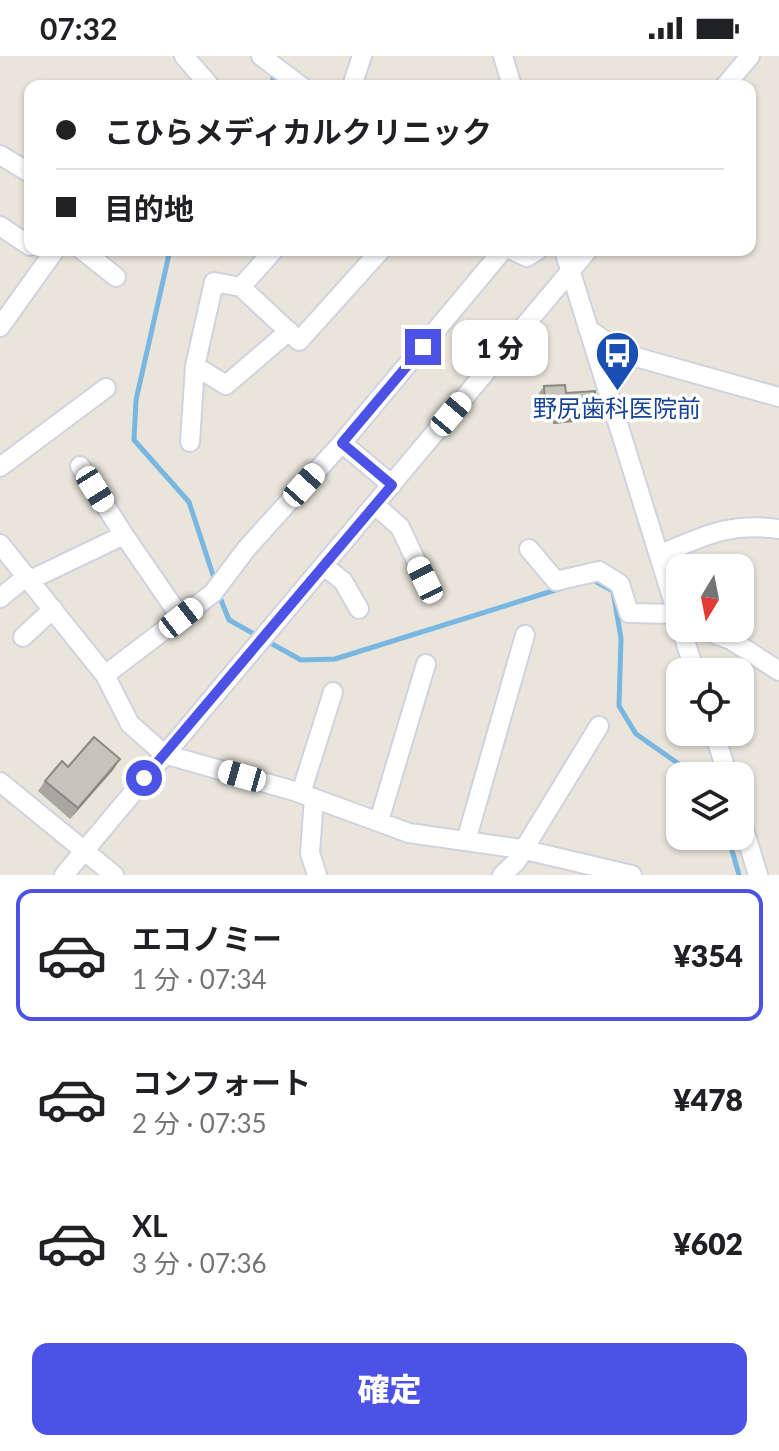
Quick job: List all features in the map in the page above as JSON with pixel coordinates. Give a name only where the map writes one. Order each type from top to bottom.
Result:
[{"type":"street","points":[[184,56],[205,80]]},
{"type":"street","points":[[261,56],[293,80]]},
{"type":"street","points":[[354,80],[362,56]]},
{"type":"street","points":[[503,56],[510,80]]},
{"type":"street","points":[[730,80],[750,56]]},
{"type":"street","points":[[0,155],[24,169]]},
{"type":"street","points":[[0,226],[24,242]]},
{"type":"street","points":[[0,327],[45,256]]},
{"type":"street","points":[[90,256],[116,277]]},
{"type":"street","points":[[241,287],[269,256]]},
{"type":"street","points":[[190,442],[195,366],[214,282],[241,287],[299,341],[376,256]]},
{"type":"street","points":[[105,675],[213,593],[247,548],[342,443],[498,256]]},
{"type":"street","points":[[566,256],[666,577]]},
{"type":"street","points":[[64,875],[583,256]]},
{"type":"street","points":[[588,329],[625,354],[779,397]]},
{"type":"street","points":[[195,366],[226,385],[289,331]]},
{"type":"street","points":[[0,467],[106,388]]},
{"type":"street","points":[[342,443],[392,485]]},
{"type":"street","points":[[80,466],[181,618]]},
{"type":"street","points":[[375,505],[400,527],[425,580]]},
{"type":"street","points":[[659,555],[725,527],[752,525],[779,529]]},
{"type":"street","points":[[0,598],[29,578],[124,535]]},
{"type":"street","points":[[0,544],[105,675],[130,724],[164,754],[308,796],[409,833],[521,849],[632,875]]},
{"type":"street","points":[[529,549],[556,581],[599,571],[620,584],[629,613],[666,620]]},
{"type":"street","points":[[324,566],[343,581],[359,609]]},
{"type":"street","points":[[23,637],[53,609]]},
{"type":"street","points":[[466,841],[525,635]]},
{"type":"street","points":[[734,642],[779,671]]},
{"type":"street","points":[[379,821],[426,664]]},
{"type":"street","points":[[317,875],[310,853],[308,796],[333,692]]},
{"type":"street","points":[[502,875],[516,862],[521,849],[599,726]]},
{"type":"street","points":[[0,782],[114,875]]},
{"type":"street","points":[[750,850],[758,875]]},
{"type":"building","points":[[565,385],[566,393],[595,391],[597,413],[558,417],[556,401],[545,402],[544,386]]},
{"type":"building","points":[[94,737],[120,759],[78,808],[45,781],[62,761],[68,767]]},
{"type":"waterway","points":[[273,71],[273,80]]},
{"type":"waterway","points":[[169,256],[136,400],[134,440],[189,502],[215,581]]},
{"type":"waterway","points":[[591,579],[613,591],[621,638],[619,706],[636,734],[676,762]]},
{"type":"waterway","points":[[219,595],[229,620],[301,660],[335,659],[562,588]]},
{"type":"waterway","points":[[732,850],[739,875]]},
{"type":"place","name":"野尻歯科医院前","points":[[617,392]]},
{"type":"route","points":[[144,778],[392,485],[342,443],[423,347]]}]
